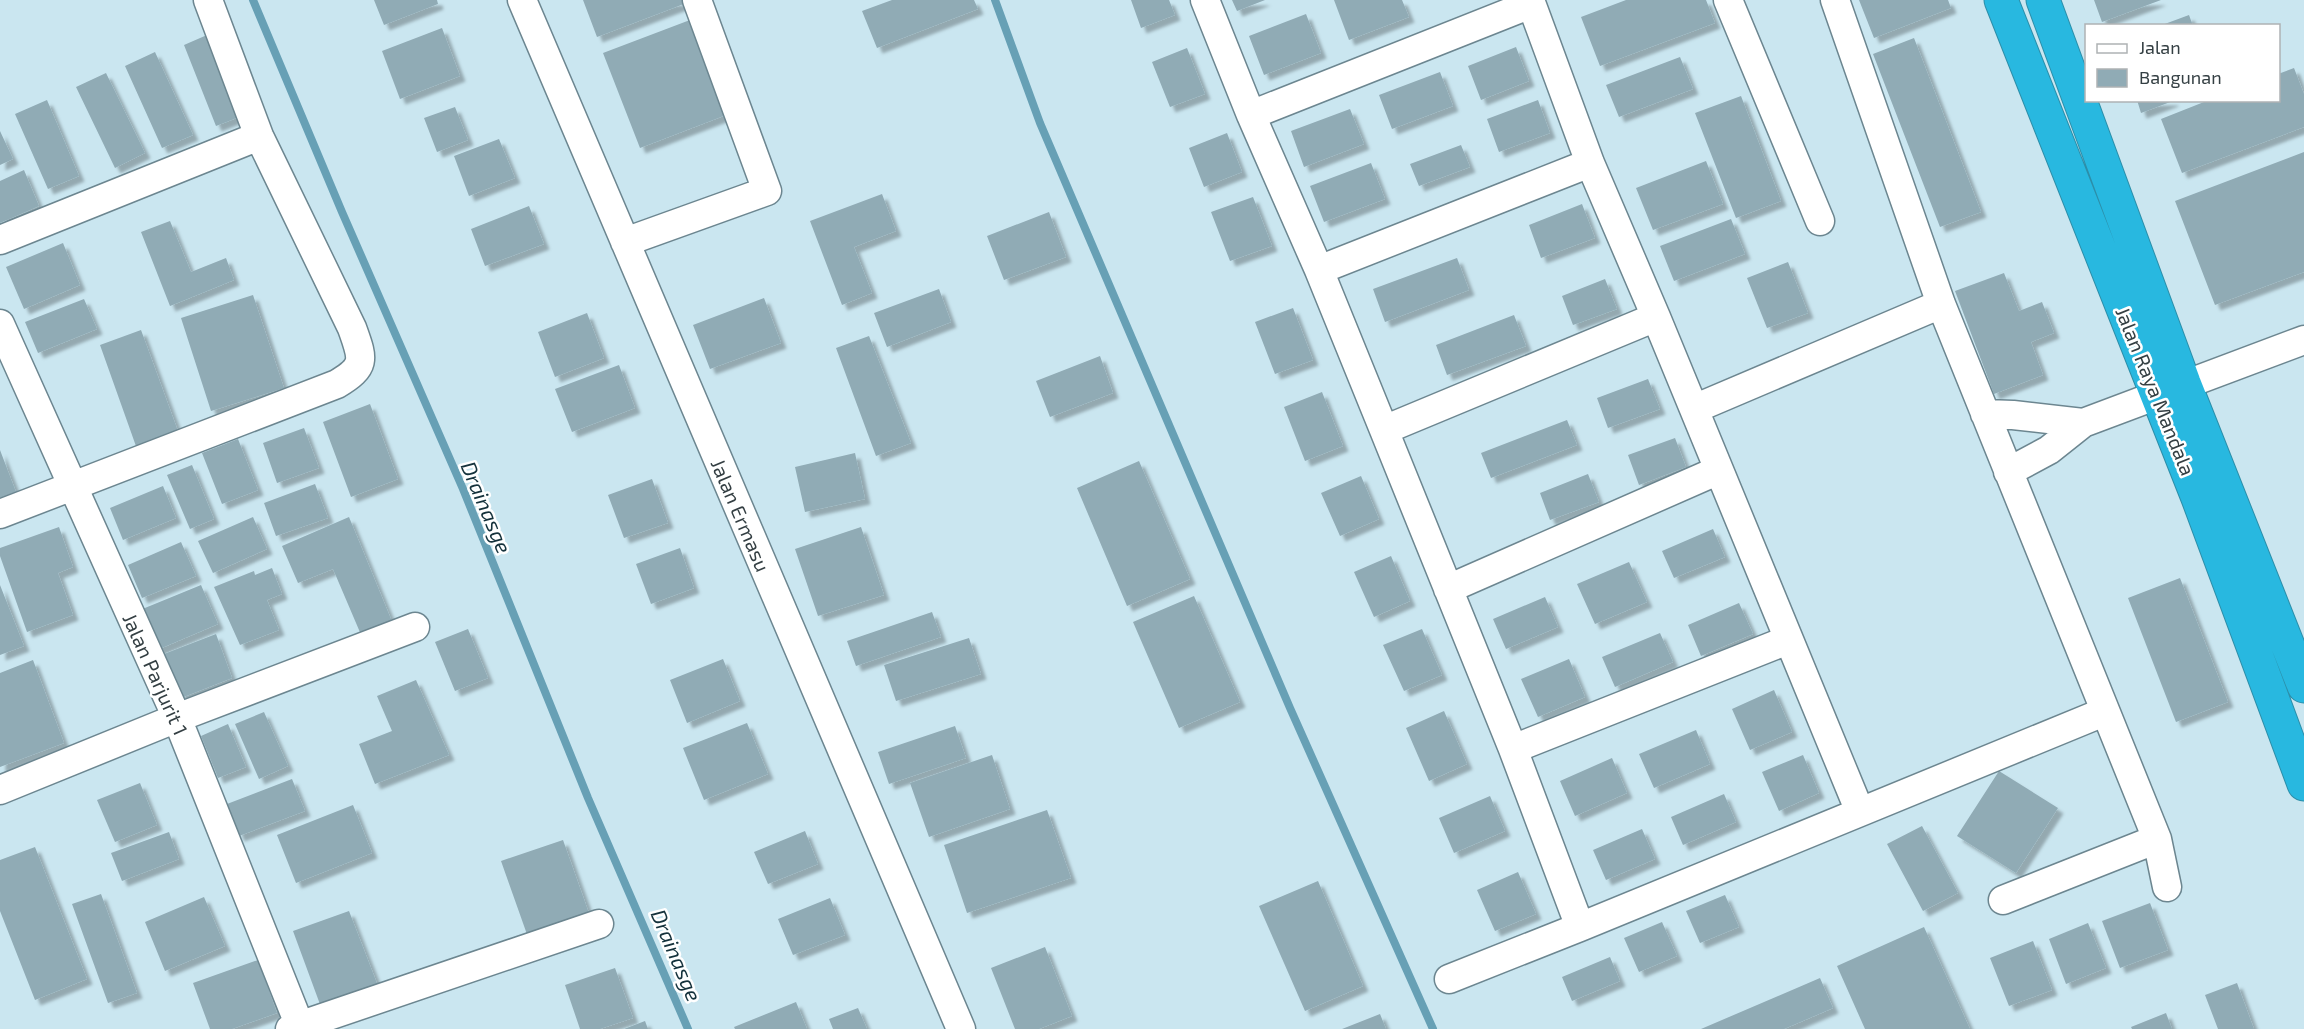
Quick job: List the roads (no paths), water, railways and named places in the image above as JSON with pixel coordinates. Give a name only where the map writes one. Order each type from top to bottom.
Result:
[{"type":"highway","name":"Jalan Raya Mandala","points":[[2001,0],[2022,53],[2304,686]]},
{"type":"highway","name":"Jalan Raya Mandala","points":[[2043,0],[2057,36],[2171,389],[2198,498],[2304,784]]},
{"type":"highway","points":[[2022,53],[2057,36]]},
{"type":"street","points":[[0,514],[337,384],[354,374],[360,362],[352,328],[259,136],[208,0]]},
{"type":"street","name":"Jalan Ermasu","points":[[522,0],[961,1029]]},
{"type":"street","points":[[625,242],[767,191],[697,0]]},
{"type":"street","points":[[1205,0],[1384,430],[1513,749],[1580,927]]},
{"type":"street","points":[[1728,0],[1820,221]]},
{"type":"street","points":[[1835,0],[1941,304],[2157,839],[2167,887]]},
{"type":"street","points":[[1251,115],[1531,2],[1590,164],[1656,317],[1860,812]]},
{"type":"street","points":[[0,240],[259,136]]},
{"type":"street","points":[[1319,270],[1590,164]]},
{"type":"street","points":[[1694,409],[1941,304]]},
{"type":"street","points":[[1384,430],[1656,317]]},
{"type":"street","name":"Jalan Parjurit 1","points":[[0,324],[177,718],[297,1028]]},
{"type":"street","points":[[2008,472],[2049,450],[2083,423],[2304,340]]},
{"type":"street","points":[[1985,414],[2083,423]]},
{"type":"street","points":[[1448,589],[1719,470]]},
{"type":"street","points":[[0,790],[177,718],[415,627]]},
{"type":"street","points":[[1513,749],[1788,640]]},
{"type":"street","points":[[1449,979],[2104,712]]},
{"type":"street","points":[[2003,900],[2157,839]]},
{"type":"street","points":[[297,1028],[599,924]]},
{"type":"waterway","name":"Drainasge","points":[[253,0],[342,212],[463,489],[588,798],[688,1029]]},
{"type":"waterway","points":[[995,0],[1040,123],[1290,708],[1433,1029]]}]
